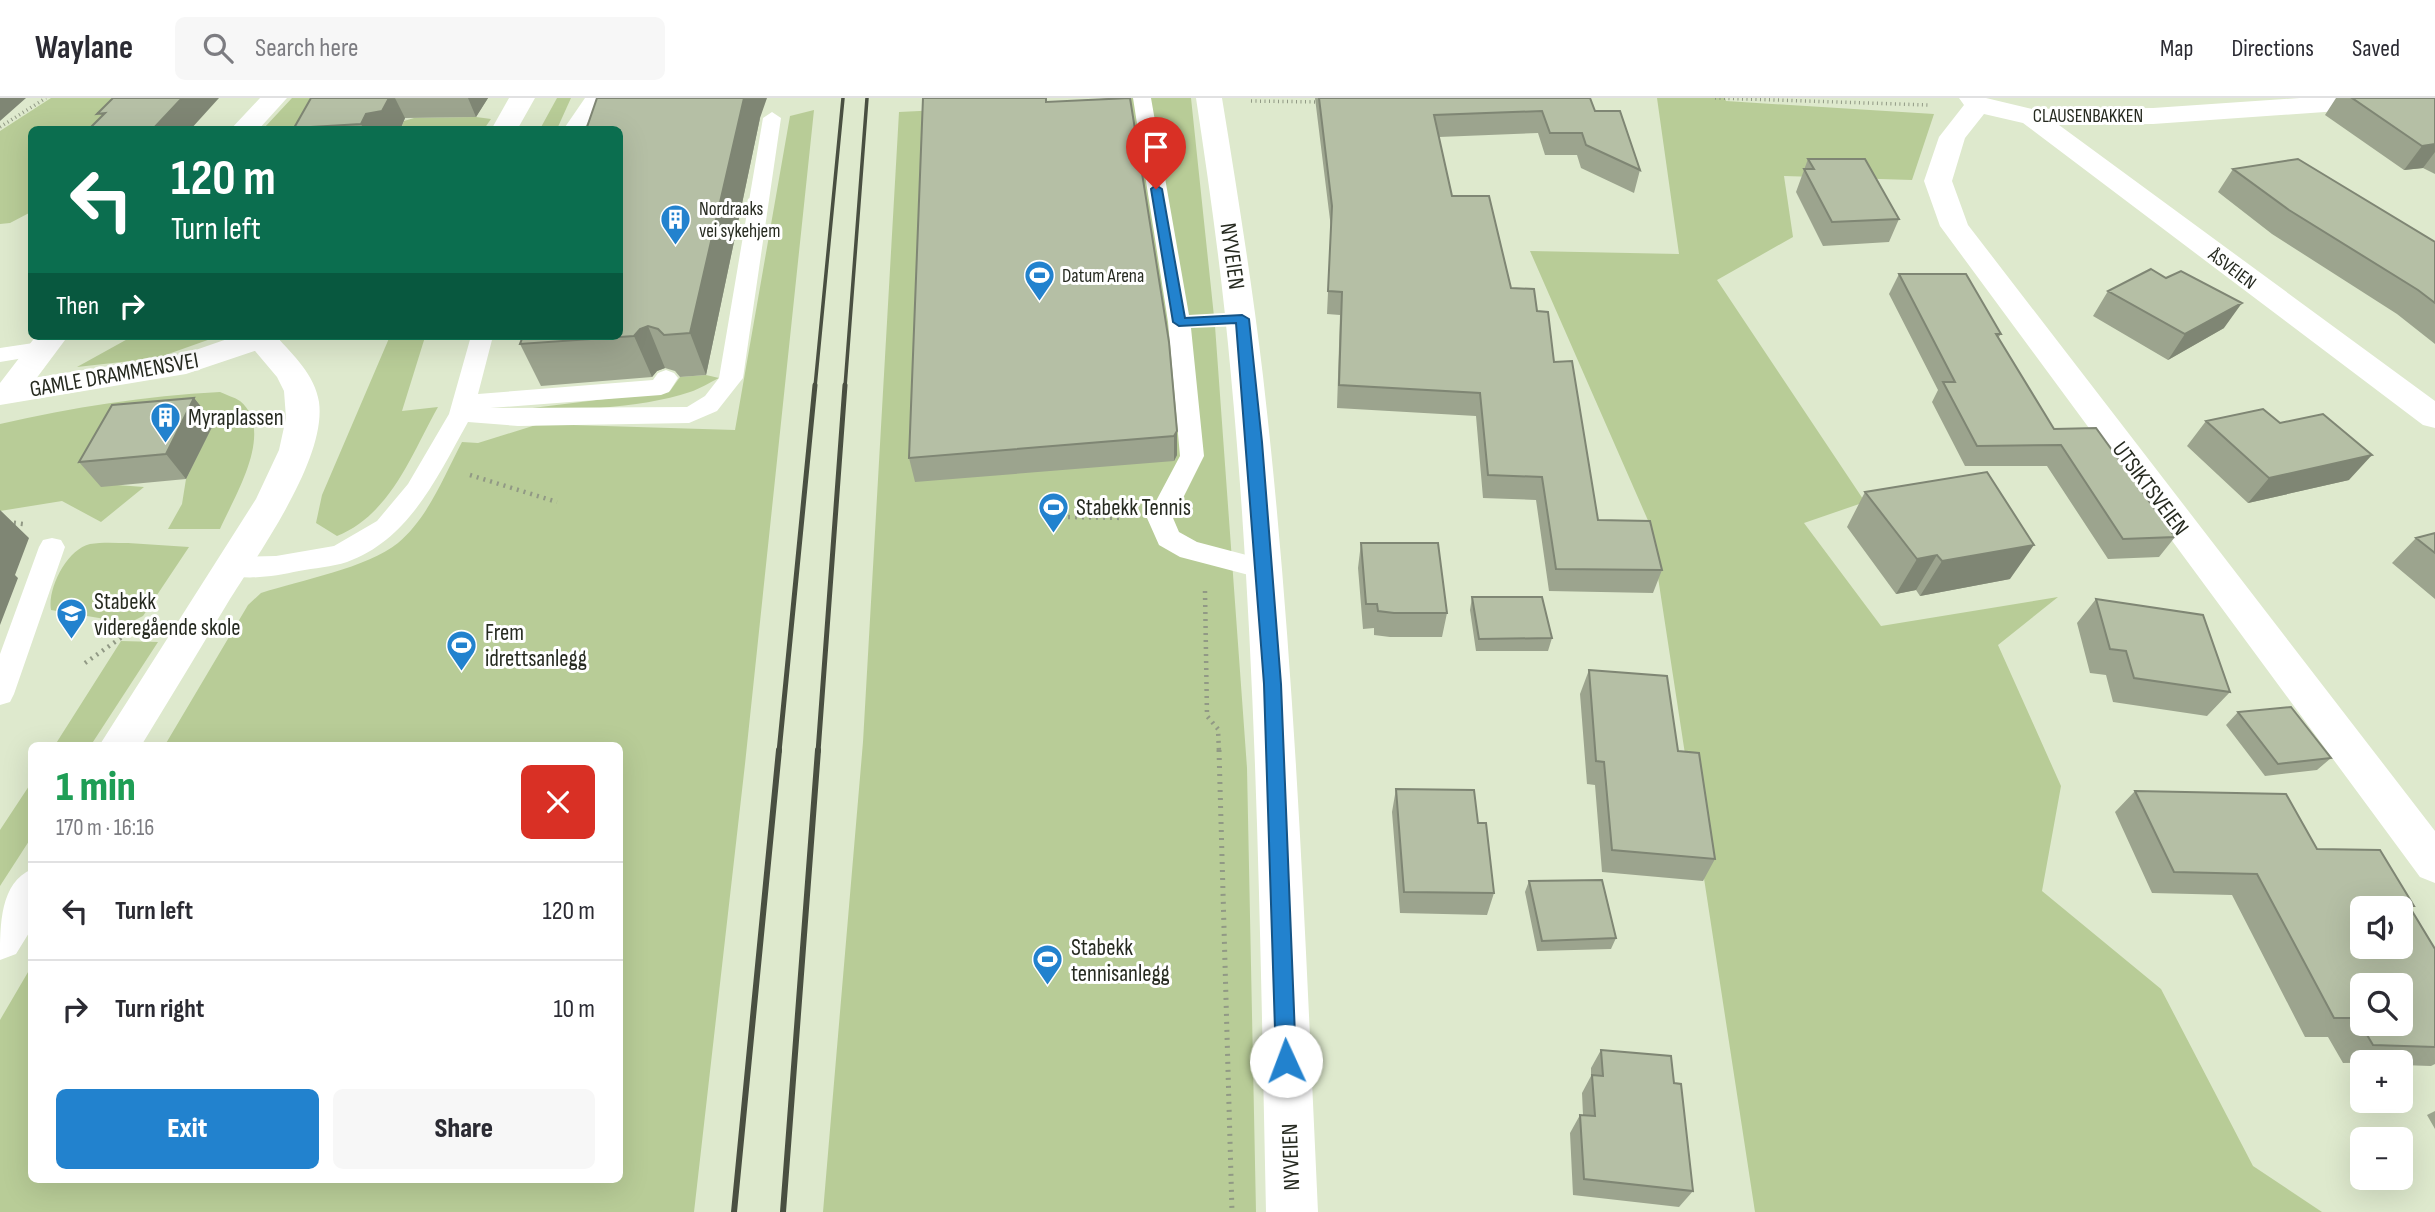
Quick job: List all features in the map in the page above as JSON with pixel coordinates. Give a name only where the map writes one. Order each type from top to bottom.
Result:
[{"type":"street","points":[[247,126],[274,98]]},
{"type":"street","points":[[506,126],[522,98]]},
{"type":"street","name":"CLAUSENBAKKEN","points":[[1975,102],[2032,117],[2153,116],[2241,104],[2409,98]]},
{"type":"street","name":"NYVEIEN","points":[[1209,99],[1242,319],[1264,569],[1272,684],[1292,1212]]},
{"type":"street","name":"UTSIKTSVEIEN","points":[[1975,102],[1952,137],[1938,181],[1954,226],[2435,864]]},
{"type":"street","name":"ÅSVEIEN","points":[[2032,117],[2435,417]]},
{"type":"street","name":"GAMLE DRAMMENSVEI","points":[[3,394],[186,365],[256,340]]},
{"type":"street","points":[[122,742],[233,567],[281,485],[302,428],[301,393],[266,340]]},
{"type":"street","points":[[3,394],[46,343]]},
{"type":"street","points":[[0,939],[28,894]]},
{"type":"lane","points":[[575,126],[594,98]]},
{"type":"lane","points":[[1142,98],[1179,322],[1192,456],[1160,518],[1168,538],[1189,550],[1264,569]]},
{"type":"lane","points":[[463,409],[518,418],[689,415],[704,410],[716,400],[731,378],[772,118]]},
{"type":"lane","points":[[1179,322],[1242,319]]},
{"type":"lane","points":[[233,567],[276,566],[340,554],[386,528],[417,490],[463,409],[481,340]]},
{"type":"lane","points":[[0,355],[46,343]]},
{"type":"lane","points":[[463,409],[661,387],[666,378]]},
{"type":"lane","points":[[0,694],[52,547]]},
{"type":"path","points":[[0,127],[46,98]]},
{"type":"path","points":[[1715,98],[1900,105]]},
{"type":"path","points":[[1209,99],[1327,102]]},
{"type":"path","points":[[440,450],[474,478],[557,502]]},
{"type":"path","points":[[1068,517],[1160,518]]},
{"type":"path","points":[[1208,555],[1204,563],[1207,716],[1218,729],[1232,1212]]},
{"type":"path","points":[[85,663],[132,630]]},
{"type":"green space","points":[[51,98],[185,98],[128,126],[28,126],[28,214],[10,223],[0,224],[0,131]]},
{"type":"green space","points":[[292,98],[353,98],[341,126],[266,126]]},
{"type":"green space","points":[[557,98],[571,98],[558,126],[542,126]]},
{"type":"green space","name":"Stabekk Tennis","points":[[1110,98],[1191,98],[1215,326],[1247,768],[1256,1212],[823,1212],[863,742],[899,112],[1062,104]]},
{"type":"green space","points":[[1657,98],[1725,98],[1726,101],[1934,114],[1912,180],[1784,176],[1793,237],[1717,280],[1865,502],[1804,523],[1881,626],[2058,597],[1998,645],[2061,786],[2042,891],[2161,989],[2253,1166],[2322,1212],[1755,1212],[1650,525],[1530,251],[1679,254]]},
{"type":"green space","points":[[814,110],[745,764],[694,1212],[0,1212],[0,1020],[28,972],[28,1183],[623,1183],[623,742],[167,742],[248,605],[261,593],[369,560],[398,543],[427,509],[462,442],[478,443],[539,424],[735,430],[790,116]]},
{"type":"green space","points":[[414,118],[491,119],[486,126],[402,126],[404,121]]},
{"type":"green space","points":[[126,340],[208,340],[157,358],[77,367]]},
{"type":"green space","points":[[388,340],[424,340],[402,411],[438,407],[398,481],[372,513],[337,536],[316,523],[322,495]]},
{"type":"green space","points":[[706,375],[719,378],[690,392],[648,402],[576,409],[508,411],[670,391],[680,377]]},
{"type":"green space","points":[[220,392],[240,401],[250,414],[254,429],[249,464],[220,529],[168,529],[182,504],[186,479],[213,424],[117,485],[144,487],[101,522],[62,501],[0,511],[0,424],[109,403]]},
{"type":"green space","points":[[128,543],[189,547],[143,616],[129,623],[51,610],[52,592],[60,571],[74,553],[90,544]]},
{"type":"green space","points":[[121,641],[158,642],[93,742],[57,742]]},
{"type":"green space","points":[[28,788],[28,843],[0,886],[0,830]]},
{"type":"building","points":[[113,98],[182,98],[156,126],[92,126],[105,113],[97,114]]},
{"type":"building","points":[[311,98],[389,98],[382,111],[366,114],[361,124],[295,126]]},
{"type":"building","points":[[597,98],[744,98],[690,333],[664,335],[658,329],[648,326],[640,329],[634,336],[623,337],[623,126],[587,126]]},
{"type":"building","name":"Datum Arena","points":[[923,98],[1046,98],[1046,102],[1130,98],[1169,342],[1177,431],[1174,436],[909,458]]},
{"type":"building","points":[[1319,98],[1590,98],[1595,111],[1620,111],[1640,170],[1586,145],[1582,133],[1550,133],[1542,111],[1434,115],[1452,196],[1489,196],[1511,288],[1534,289],[1537,311],[1548,312],[1554,362],[1572,361],[1598,520],[1650,521],[1662,570],[1556,569],[1542,477],[1488,475],[1480,393],[1339,385],[1342,292],[1328,291],[1332,206]]},
{"type":"building","points":[[2352,98],[2435,98],[2435,144],[2422,146]]},
{"type":"building","points":[[1808,159],[1865,159],[1899,219],[1832,222],[1804,169],[1814,169]]},
{"type":"building","points":[[2298,159],[2435,242],[2435,303],[2289,210],[2233,169]]},
{"type":"building","points":[[2151,269],[2166,278],[2181,271],[2242,303],[2185,334],[2108,291]]},
{"type":"building","points":[[1899,274],[1966,274],[2001,334],[1996,334],[2054,429],[2096,428],[2175,537],[2123,539],[2061,445],[1977,446],[1943,382],[1955,382]]},
{"type":"building","points":[[522,340],[577,340],[520,344]]},
{"type":"building","points":[[194,398],[166,454],[79,462],[112,405]]},
{"type":"building","points":[[2263,409],[2280,423],[2323,414],[2372,455],[2269,478],[2206,421]]},
{"type":"building","points":[[1987,472],[2034,545],[1942,561],[1937,555],[1917,559],[1865,492]]},
{"type":"building","points":[[2435,533],[2435,553],[2416,538]]},
{"type":"building","points":[[1361,543],[1438,543],[1447,613],[1394,613],[1378,611],[1377,604],[1366,604]]},
{"type":"building","points":[[1472,597],[1542,597],[1552,638],[1479,639]]},
{"type":"building","points":[[2096,599],[2203,615],[2230,692],[2134,678],[2126,651],[2110,649]]},
{"type":"building","points":[[1589,670],[1667,676],[1678,751],[1699,753],[1715,859],[1612,850],[1604,762],[1596,761]]},
{"type":"building","points":[[2291,707],[2331,758],[2278,764],[2238,712]]},
{"type":"building","points":[[1396,789],[1474,790],[1478,823],[1486,823],[1494,893],[1404,892]]},
{"type":"building","points":[[2135,791],[2286,794],[2317,849],[2380,850],[2408,896],[2350,896],[2350,959],[2413,959],[2413,913],[2435,949],[2435,1047],[2373,1045],[2368,1036],[2413,1036],[2413,973],[2350,973],[2350,1018],[2334,1018],[2257,874],[2174,872]]},
{"type":"building","points":[[1602,880],[1616,938],[1542,941],[1529,881]]},
{"type":"building","points":[[1601,1050],[1671,1056],[1674,1083],[1681,1084],[1693,1191],[1584,1179],[1580,1115],[1595,1116],[1592,1075],[1603,1076]]},
{"type":"railway","points":[[815,387],[843,98]]},
{"type":"railway","points":[[845,387],[867,98]]},
{"type":"railway","points":[[779,752],[815,385]]},
{"type":"railway","points":[[818,752],[845,385]]},
{"type":"railway","points":[[734,1212],[779,750]]},
{"type":"railway","points":[[783,1212],[818,750]]},
{"type":"place","name":"Nordraaks vei sykehjem","points":[[676,246]]},
{"type":"place","name":"Datum Arena","points":[[1039,302]]},
{"type":"place","name":"Myraplassen","points":[[165,444]]},
{"type":"place","name":"Stabekk Tennis","points":[[1053,534]]},
{"type":"place","name":"Stabekk videregående skole","points":[[71,641]]},
{"type":"place","name":"Frem idrettsanlegg","points":[[462,672]]},
{"type":"place","name":"Stabekk tennisanlegg","points":[[1048,987]]},
{"type":"route","points":[[1156,189],[1179,322],[1242,319],[1255,442],[1272,684],[1286,1061]]}]
